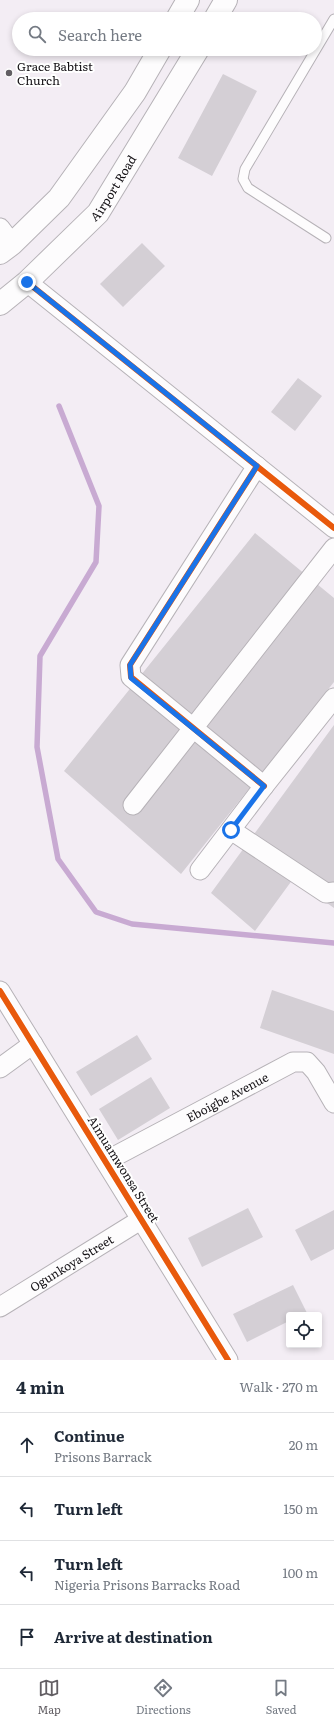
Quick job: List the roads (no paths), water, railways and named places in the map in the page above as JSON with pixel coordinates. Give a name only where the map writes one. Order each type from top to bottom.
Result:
[{"type":"main road","points":[[181,12],[188,0]]},
{"type":"main road","points":[[219,12],[226,0]]},
{"type":"main road","points":[[4,242],[59,198],[136,92],[156,56]]},
{"type":"main road","name":"Airport Road","points":[[0,304],[27,282],[98,213],[194,56]]},
{"type":"street","points":[[27,282],[334,528]]},
{"type":"street","points":[[257,466],[130,665],[131,678],[264,786]]},
{"type":"street","points":[[133,805],[334,548]]},
{"type":"street","points":[[200,870],[334,698]]},
{"type":"street","points":[[231,830],[326,893],[334,892]]},
{"type":"street","name":"Aimuamwonsa Street","points":[[0,990],[228,1360]]},
{"type":"street","points":[[0,1068],[33,1044]]},
{"type":"street","name":"Eboigbe Avenue","points":[[106,1161],[293,1062],[307,1062],[316,1072],[334,1103]]},
{"type":"street","name":"Ogunkoya Street","points":[[0,1307],[142,1219]]},
{"type":"lane","points":[[322,39],[334,19]]},
{"type":"lane","points":[[312,56],[245,169],[243,179],[248,188],[326,238]]},
{"type":"waterway","points":[[59,406],[99,506],[96,562],[40,656],[37,747],[58,859],[96,912],[132,924],[334,943]]},
{"type":"place","name":"Grace Babtist Church","points":[[9,73]]}]
